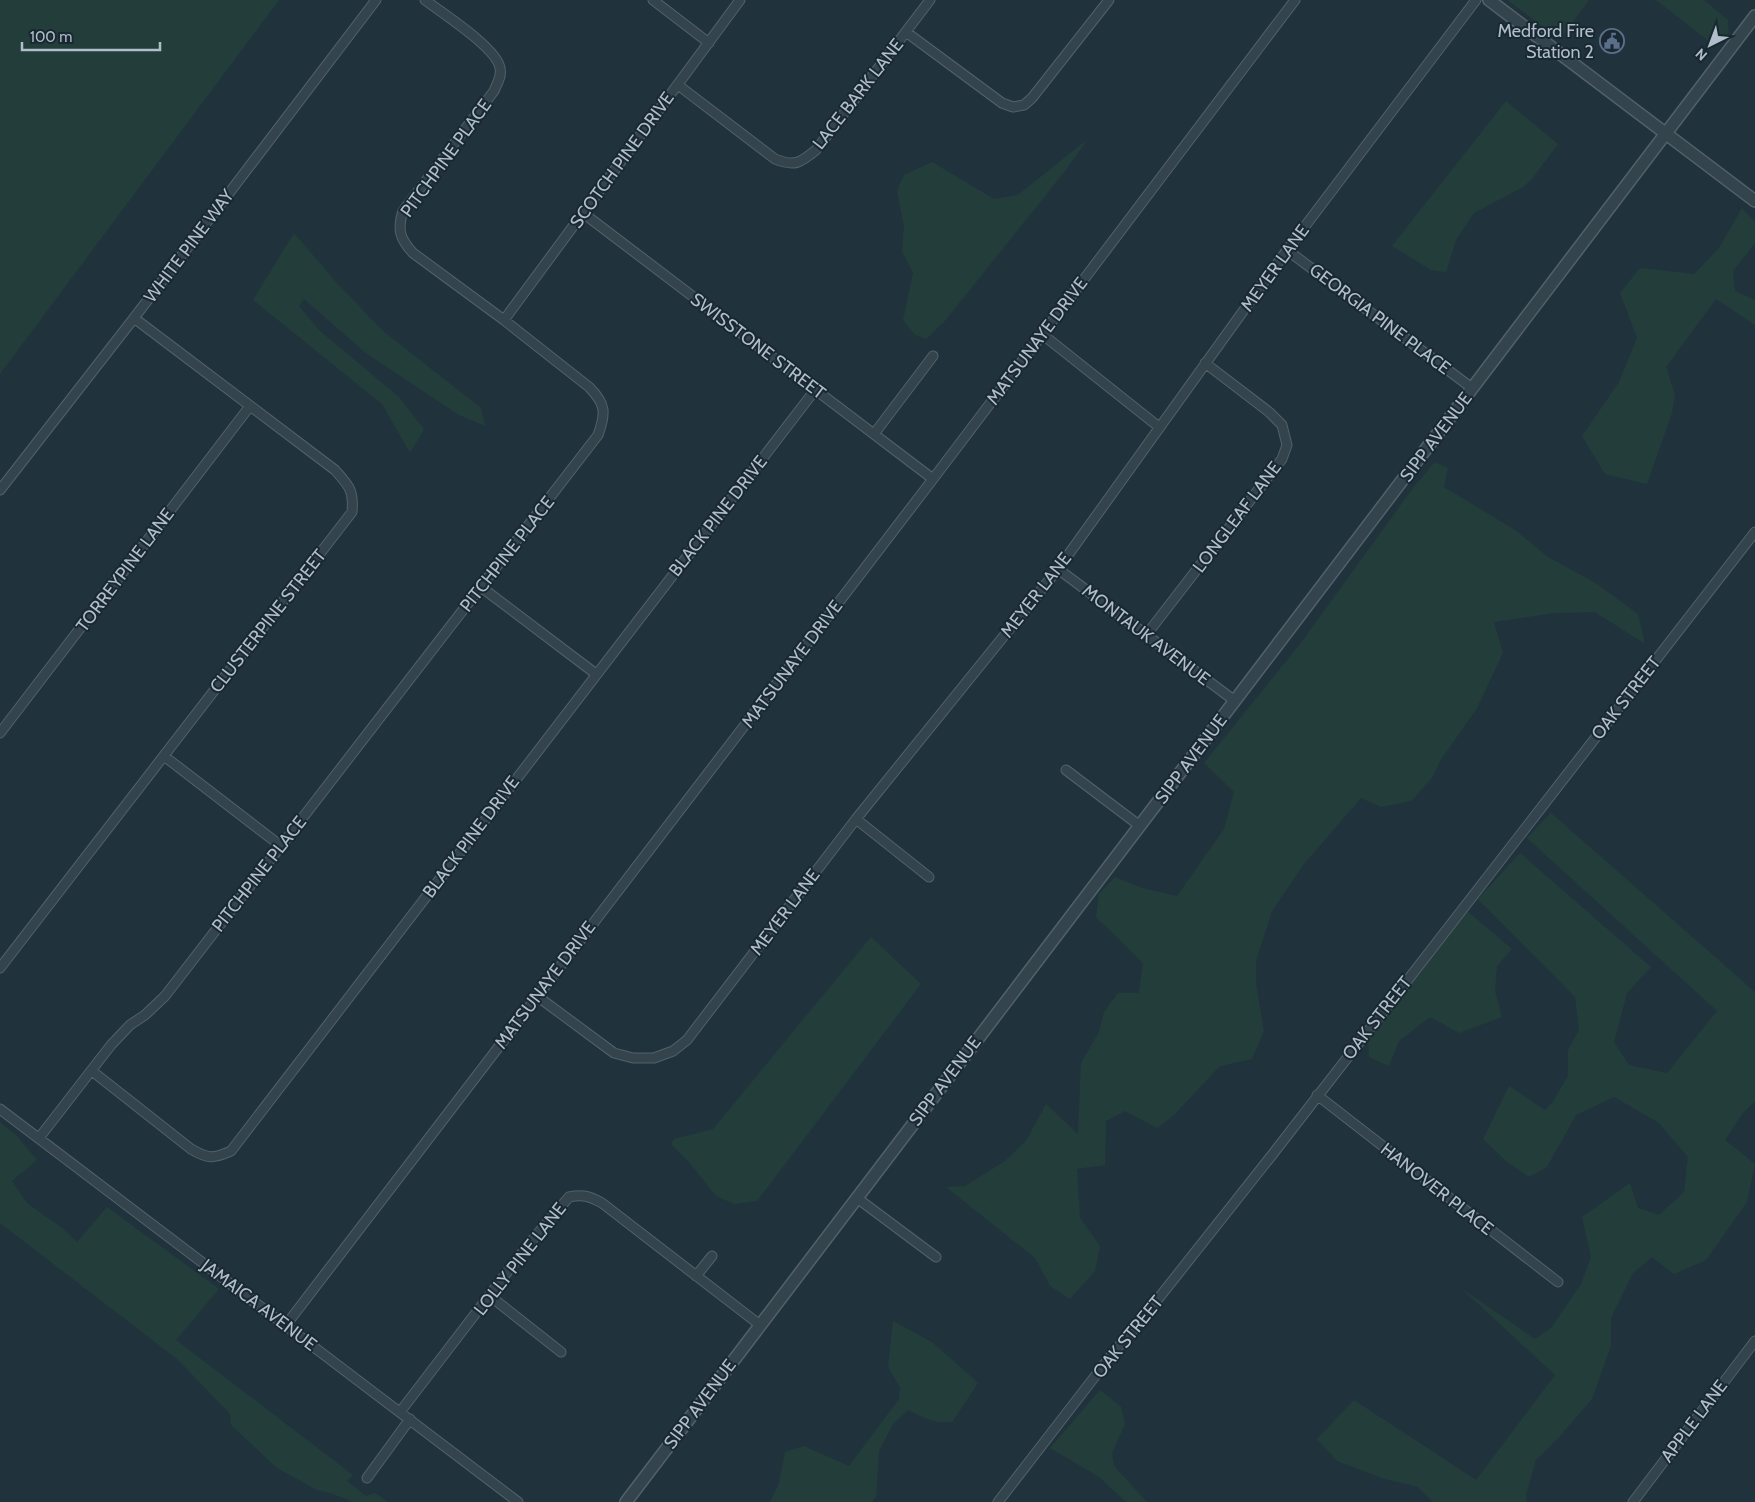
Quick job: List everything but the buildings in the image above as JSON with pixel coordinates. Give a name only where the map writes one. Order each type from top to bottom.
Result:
[{"type":"street","name":"WHITE PINE WAY","points":[[0,490],[134,318],[376,0]]},
{"type":"street","name":"PITCHPINE PLACE","points":[[39,1138],[111,1045],[130,1025],[145,1015],[165,996],[598,435],[603,421],[604,409],[599,397],[589,387],[504,320],[413,253],[404,243],[400,234],[400,222],[403,211],[494,91],[500,79],[500,68],[495,57],[486,46],[425,0]]},
{"type":"street","points":[[653,0],[709,43]]},
{"type":"street","name":"SCOTCH PINE DRIVE","points":[[504,320],[740,0]]},
{"type":"street","name":"LACE BARK LANE","points":[[678,85],[775,159],[787,164],[798,163],[816,150],[930,0]]},
{"type":"street","points":[[906,32],[1002,103],[1013,107],[1024,105],[1040,90],[1109,0]]},
{"type":"street","name":"MATSUNAYE DRIVE","points":[[286,1326],[933,479],[1295,0]]},
{"type":"street","name":"MEYER LANE","points":[[537,996],[614,1053],[633,1058],[654,1058],[673,1051],[687,1040],[856,819],[1058,569],[1204,363],[1287,250],[1476,0]]},
{"type":"street","points":[[1489,0],[1754,199]]},
{"type":"street","name":"SIPP AVENUE","points":[[626,1502],[1755,16]]},
{"type":"street","name":"SWISSTONE STREET","points":[[583,213],[933,479]]},
{"type":"street","name":"GEORGIA PINE PLACE","points":[[1287,250],[1472,388]]},
{"type":"street","name":"CLUSTERPINE STREET","points":[[0,968],[352,512],[353,497],[349,486],[335,470],[134,318]]},
{"type":"street","points":[[1042,334],[1159,427]]},
{"type":"street","points":[[874,434],[933,356]]},
{"type":"street","name":"LONGLEAF LANE","points":[[1147,634],[1282,459],[1287,445],[1282,425],[1269,412],[1204,363]]},
{"type":"street","name":"BLACK PINE DRIVE","points":[[92,1071],[191,1149],[204,1156],[217,1158],[231,1151],[815,390]]},
{"type":"street","name":"TORREYPINE LANE","points":[[0,733],[250,406]]},
{"type":"street","name":"OAK STREET","points":[[998,1502],[1113,1353],[1139,1323],[1272,1154],[1755,532]]},
{"type":"street","name":"MONTAUK AVENUE","points":[[1058,569],[1235,701]]},
{"type":"street","points":[[482,587],[596,674]]},
{"type":"street","points":[[164,756],[281,846]]},
{"type":"street","points":[[1066,770],[1140,826]]},
{"type":"street","points":[[856,819],[929,877]]},
{"type":"street","name":"HANOVER PLACE","points":[[1317,1095],[1558,1282]]},
{"type":"street","name":"JAMAICA AVENUE","points":[[0,1109],[518,1502]]},
{"type":"street","name":"LOLLY PINE LANE","points":[[400,1412],[569,1197],[578,1195],[590,1196],[602,1203],[760,1325]]},
{"type":"street","points":[[857,1198],[936,1258]]},
{"type":"street","points":[[696,1276],[712,1256]]},
{"type":"street","points":[[490,1296],[561,1352]]},
{"type":"street","name":"APPLE LANE","points":[[1633,1502],[1755,1341]]},
{"type":"street","points":[[367,1478],[410,1419]]},
{"type":"green space","points":[[0,0],[279,0],[0,374]]},
{"type":"green space","points":[[1507,0],[1589,0],[1560,39]]},
{"type":"green space","points":[[1656,0],[1704,0],[1728,20],[1729,38],[1715,46]]},
{"type":"green space","points":[[1506,101],[1558,144],[1532,179],[1523,187],[1474,213],[1456,240],[1446,272],[1431,270],[1392,246]]},
{"type":"green space","points":[[1088,139],[1065,171],[944,322],[926,339],[915,335],[903,320],[913,273],[902,251],[904,227],[897,190],[904,175],[932,162],[994,199],[1018,195]]},
{"type":"green space","points":[[1742,208],[1755,222],[1755,243],[1733,271],[1735,291],[1755,300],[1755,325],[1716,299],[1666,367],[1675,395],[1672,413],[1647,484],[1605,474],[1582,436],[1619,382],[1637,338],[1620,293],[1640,268],[1694,274],[1719,248]]},
{"type":"green space","points":[[294,233],[336,282],[383,331],[481,408],[485,426],[459,415],[367,354],[304,299],[299,306],[319,330],[398,396],[424,429],[410,453],[382,404],[253,300]]},
{"type":"green space","points":[[1435,462],[1448,468],[1444,487],[1515,530],[1548,557],[1597,584],[1638,614],[1645,644],[1595,612],[1554,613],[1494,622],[1503,653],[1477,708],[1440,761],[1432,778],[1411,801],[1381,807],[1361,798],[1304,864],[1272,911],[1256,961],[1256,984],[1264,1031],[1252,1059],[1220,1066],[1173,1116],[1157,1128],[1125,1111],[1106,1121],[1105,1165],[1077,1169],[1080,1218],[1100,1246],[1095,1271],[1070,1299],[1050,1286],[1035,1258],[946,1187],[965,1186],[1005,1161],[1026,1141],[1046,1104],[1078,1134],[1081,1063],[1099,1032],[1104,1012],[1118,993],[1139,993],[1143,963],[1096,917],[1099,894],[1115,877],[1142,888],[1177,896],[1224,829],[1234,792],[1204,763],[1300,644],[1413,488]]},
{"type":"green space","points":[[1551,813],[1755,992],[1755,1101],[1742,1114],[1725,1140],[1755,1164],[1747,1202],[1706,1260],[1674,1274],[1652,1257],[1633,1273],[1611,1318],[1611,1346],[1592,1399],[1536,1460],[1526,1495],[1527,1502],[1433,1502],[1418,1487],[1385,1479],[1337,1461],[1317,1439],[1354,1400],[1476,1480],[1555,1375],[1461,1288],[1535,1339],[1551,1328],[1581,1284],[1591,1257],[1582,1217],[1630,1183],[1638,1208],[1659,1215],[1684,1192],[1688,1157],[1659,1123],[1614,1097],[1576,1115],[1547,1167],[1529,1177],[1506,1161],[1483,1139],[1509,1086],[1545,1110],[1552,1103],[1568,1076],[1568,1050],[1579,1030],[1575,997],[1478,899],[1520,853],[1651,967],[1627,993],[1614,1042],[1629,1065],[1667,1073],[1717,1011],[1527,838]]},
{"type":"green space","points":[[1467,911],[1512,949],[1497,966],[1495,991],[1502,1017],[1459,1033],[1430,1017],[1399,1041],[1389,1066],[1369,1057],[1368,1039]]},
{"type":"green space","points":[[871,937],[921,984],[757,1201],[734,1204],[716,1196],[689,1162],[671,1144],[674,1139],[713,1129]]},
{"type":"green space","points":[[0,1122],[18,1137],[37,1160],[12,1181],[27,1203],[62,1228],[77,1242],[107,1207],[219,1289],[176,1340],[353,1475],[347,1481],[366,1496],[375,1493],[388,1502],[354,1502],[317,1490],[277,1468],[231,1425],[230,1414],[177,1359],[0,1223]]},
{"type":"green space","points":[[893,1321],[932,1342],[978,1383],[953,1421],[935,1421],[908,1410],[893,1424],[879,1451],[876,1497],[872,1502],[770,1502],[779,1483],[785,1452],[804,1446],[849,1466],[899,1399],[900,1387],[888,1367]]},
{"type":"green space","points":[[1100,1390],[1121,1407],[1125,1424],[1112,1453],[1114,1466],[1147,1502],[1126,1502],[1099,1477],[1050,1448]]},
{"type":"place","name":"Medford Fire Station 2","points":[[1612,41]]}]
